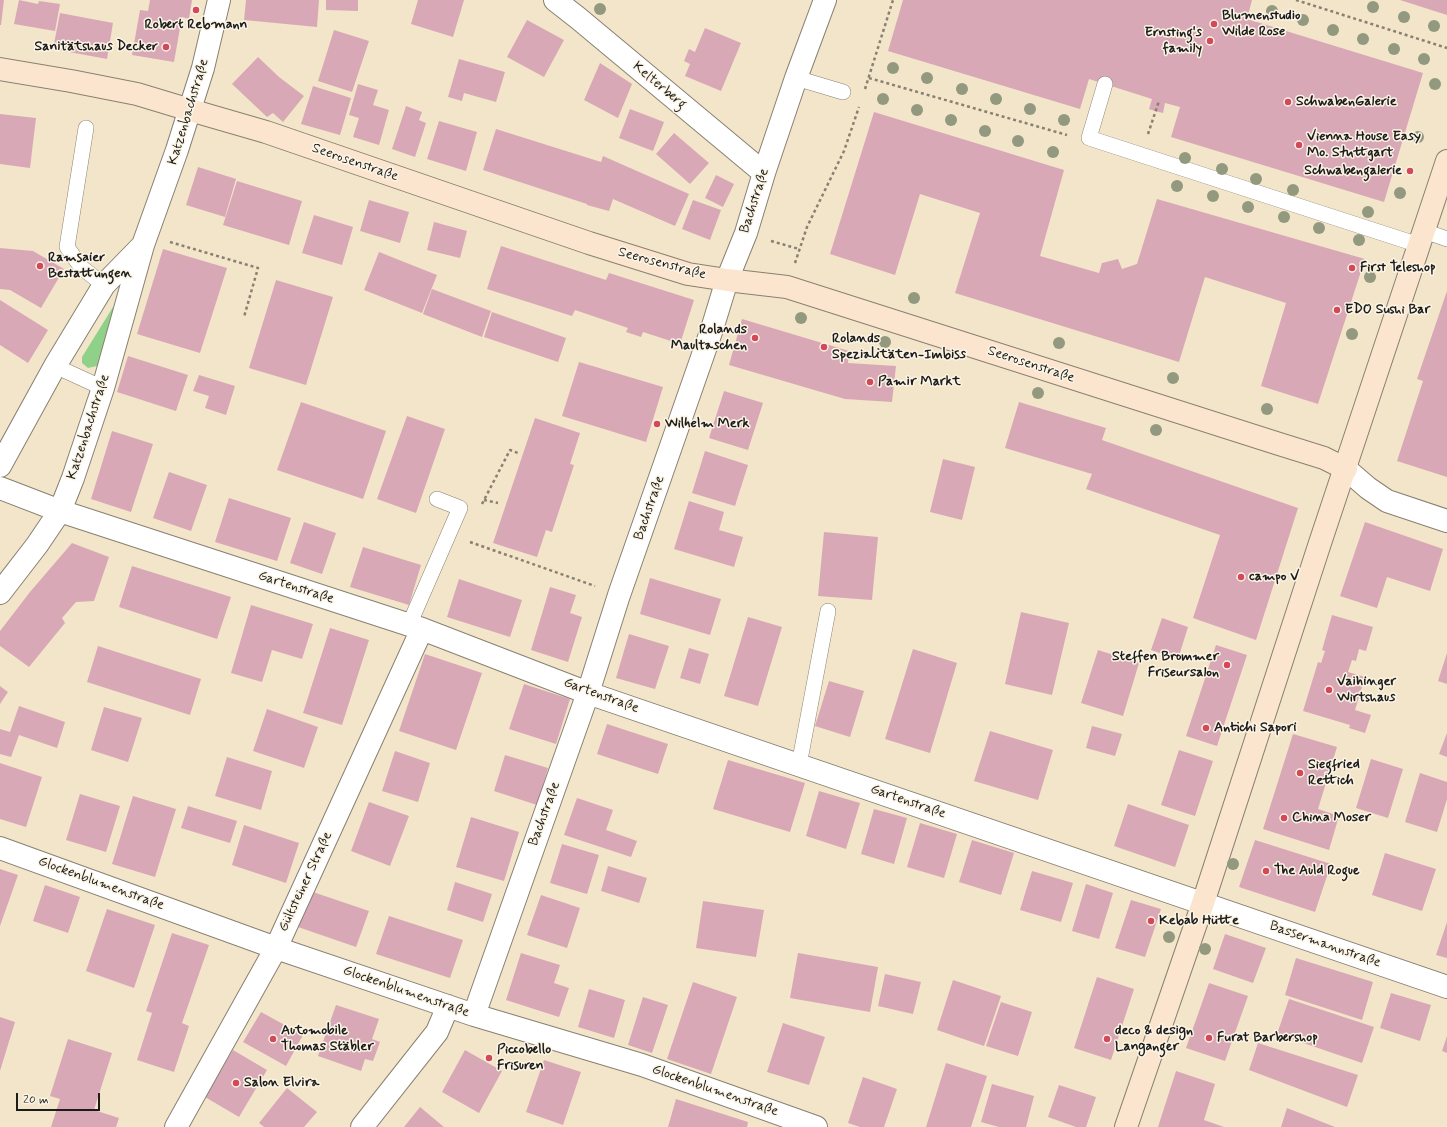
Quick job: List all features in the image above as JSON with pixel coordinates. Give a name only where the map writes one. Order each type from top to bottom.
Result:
[{"type":"street","name":"Katzenbachstraße","points":[[0,594],[37,545],[60,510],[73,478],[104,388],[145,240],[190,110],[208,50],[219,0]]},
{"type":"street","name":"Kelterberg","points":[[555,0],[764,173]]},
{"type":"street","name":"Bachstraße","points":[[474,1015],[588,693],[619,595],[712,329],[727,280],[746,233],[764,173],[796,78],[825,0]]},
{"type":"street","name":"Seerosenstraße","points":[[0,69],[71,80],[137,94],[266,132],[589,243],[688,274],[787,287],[1324,458],[1346,469]]},
{"type":"street","points":[[1126,1127],[1203,903],[1314,561],[1346,469],[1447,161]]},
{"type":"street","name":"Katzenbachstraße","points":[[0,466],[55,366],[104,285],[145,240]]},
{"type":"street","points":[[1346,469],[1368,488],[1387,501],[1447,521]]},
{"type":"street","name":"Gartenstraße","points":[[0,488],[60,510],[416,627],[588,693],[1203,903]]},
{"type":"street","name":"Gültsteiner Straße","points":[[176,1127],[276,948],[416,627]]},
{"type":"street","name":"Glockenblumenstraße","points":[[0,848],[276,948],[474,1015],[642,1065],[816,1127]]},
{"type":"street","name":"Bassermannstraße","points":[[1203,903],[1447,987]]},
{"type":"street","points":[[362,1127],[437,1032],[448,1006]]},
{"type":"lane","points":[[796,78],[844,92]]},
{"type":"lane","points":[[1105,84],[1089,138],[1422,238],[1447,239]]},
{"type":"lane","points":[[86,128],[67,247],[81,267],[104,285]]},
{"type":"lane","points":[[55,366],[104,388]]},
{"type":"lane","points":[[416,627],[460,508],[437,499]]},
{"type":"lane","points":[[799,765],[828,611]]},
{"type":"path","points":[[864,93],[893,0]]},
{"type":"path","points":[[1296,0],[1447,48]]},
{"type":"path","points":[[869,78],[1078,138],[1089,138]]},
{"type":"path","points":[[787,287],[806,227],[844,151],[862,100]]},
{"type":"path","points":[[1155,111],[1159,101]]},
{"type":"path","points":[[145,240],[258,268],[244,317]]},
{"type":"path","points":[[480,506],[510,450],[518,453]]},
{"type":"path","points":[[484,500],[498,504]]},
{"type":"path","points":[[463,539],[619,595]]},
{"type":"green space","points":[[113,307],[117,310],[97,366],[88,368],[82,363],[82,357]]},
{"type":"building","points":[[0,0],[4,0],[1,25],[0,25]]},
{"type":"building","points":[[19,0],[38,4],[39,1],[60,4],[55,31],[14,24]]},
{"type":"building","points":[[150,0],[192,0],[189,19],[182,17],[174,62],[132,55],[140,10],[148,11]]},
{"type":"building","points":[[246,0],[319,0],[317,27],[244,20]]},
{"type":"building","points":[[326,0],[358,0],[358,11],[326,10]]},
{"type":"building","points":[[418,0],[464,0],[453,37],[411,24]]},
{"type":"building","name":"SchwabenGalerie","points":[[903,0],[1252,0],[1247,19],[1423,73],[1384,202],[1171,137],[1180,107],[1165,103],[1163,113],[1155,111],[1149,109],[1152,99],[1089,79],[1080,109],[888,51]]},
{"type":"building","points":[[1400,0],[1447,0],[1447,15]]},
{"type":"building","points":[[60,13],[113,23],[107,59],[53,49]]},
{"type":"building","points":[[527,20],[564,40],[544,77],[507,57]]},
{"type":"building","points":[[705,28],[741,43],[721,91],[685,76],[690,64],[684,61],[689,49],[695,52]]},
{"type":"building","points":[[334,30],[369,41],[352,92],[318,81]]},
{"type":"building","points":[[258,57],[279,77],[304,96],[283,122],[273,113],[267,117],[232,84]]},
{"type":"building","points":[[459,59],[505,72],[496,102],[464,93],[462,101],[448,97]]},
{"type":"building","points":[[600,63],[632,84],[618,118],[584,100]]},
{"type":"building","points":[[358,84],[378,90],[373,105],[389,110],[379,145],[353,137],[359,118],[349,115]]},
{"type":"building","points":[[313,86],[351,98],[340,135],[301,124]]},
{"type":"building","points":[[406,106],[422,112],[419,120],[426,123],[415,157],[392,149]]},
{"type":"building","points":[[630,109],[664,122],[653,151],[619,138]]},
{"type":"building","points":[[874,112],[1064,170],[1040,256],[1099,273],[1102,263],[1118,259],[1122,269],[1137,264],[1157,199],[1365,259],[1318,404],[1261,386],[1286,303],[1205,277],[1179,362],[955,293],[980,213],[920,194],[895,275],[830,254]]},
{"type":"building","points":[[0,114],[36,118],[30,168],[0,164]]},
{"type":"building","points":[[439,121],[477,132],[466,171],[427,159]]},
{"type":"building","points":[[496,129],[601,162],[603,156],[689,194],[675,226],[613,199],[609,211],[483,170]]},
{"type":"building","points":[[674,133],[709,163],[690,184],[656,154]]},
{"type":"building","points":[[198,167],[236,179],[225,217],[186,205]]},
{"type":"building","points":[[716,175],[734,184],[723,207],[705,198]]},
{"type":"building","points":[[237,181],[302,201],[289,245],[223,225]]},
{"type":"building","points":[[369,200],[409,212],[400,243],[360,231]]},
{"type":"building","points":[[693,200],[721,210],[710,240],[682,229]]},
{"type":"building","points":[[314,215],[353,227],[342,265],[302,253]]},
{"type":"building","points":[[434,222],[467,231],[460,258],[427,250]]},
{"type":"building","points":[[501,246],[606,280],[609,273],[694,300],[680,344],[643,332],[641,337],[626,332],[628,328],[575,310],[572,316],[487,289]]},
{"type":"building","points":[[0,248],[33,251],[64,269],[41,308],[10,290],[0,289]]},
{"type":"building","points":[[163,249],[227,268],[200,353],[137,334]]},
{"type":"building","points":[[379,252],[437,275],[422,313],[364,290]]},
{"type":"building","points":[[276,280],[333,297],[306,385],[249,368]]},
{"type":"building","points":[[432,289],[491,311],[482,337],[423,314]]},
{"type":"building","points":[[1447,291],[1447,477],[1397,461],[1423,381],[1417,379]]},
{"type":"building","points":[[0,300],[48,330],[28,363],[0,345]]},
{"type":"building","points":[[492,312],[566,338],[558,362],[484,337]]},
{"type":"building","points":[[742,319],[849,351],[848,363],[896,366],[892,402],[845,399],[729,365]]},
{"type":"building","points":[[128,356],[188,375],[176,411],[117,392]]},
{"type":"building","points":[[579,362],[663,387],[646,442],[562,416]]},
{"type":"building","points":[[199,375],[235,386],[226,415],[205,408],[209,396],[193,391]]},
{"type":"building","points":[[724,391],[763,403],[748,450],[709,438]]},
{"type":"building","points":[[301,402],[386,431],[363,499],[277,470]]},
{"type":"building","name":"campo V","points":[[1019,402],[1106,428],[1102,440],[1298,508],[1256,640],[1193,618],[1220,535],[1086,489],[1092,474],[1005,448]]},
{"type":"building","points":[[407,416],[445,429],[416,513],[377,499]]},
{"type":"building","points":[[535,418],[580,433],[570,464],[574,465],[552,532],[546,530],[537,557],[493,543]]},
{"type":"building","points":[[112,431],[153,444],[131,512],[91,499]]},
{"type":"building","points":[[705,451],[748,465],[735,506],[692,493]]},
{"type":"building","points":[[943,459],[975,467],[962,520],[930,512]]},
{"type":"building","points":[[169,472],[207,485],[191,531],[153,518]]},
{"type":"building","points":[[229,498],[291,518],[277,561],[215,542]]},
{"type":"building","points":[[689,501],[724,512],[719,530],[743,537],[734,567],[674,549]]},
{"type":"building","points":[[304,522],[336,533],[322,574],[290,563]]},
{"type":"building","points":[[1365,522],[1443,549],[1430,591],[1387,577],[1377,608],[1340,596]]},
{"type":"building","points":[[824,532],[878,537],[872,600],[818,596]]},
{"type":"building","points":[[72,543],[109,557],[94,601],[76,602],[62,618],[65,623],[29,667],[0,646],[0,631],[30,592]]},
{"type":"building","points":[[363,547],[421,565],[409,605],[350,587]]},
{"type":"building","points":[[132,566],[231,597],[217,639],[119,607]]},
{"type":"building","points":[[650,578],[721,599],[710,635],[640,614]]},
{"type":"building","points":[[459,579],[522,600],[510,637],[447,617]]},
{"type":"building","points":[[550,587],[576,595],[570,613],[582,617],[568,662],[531,650]]},
{"type":"building","points":[[251,605],[313,624],[302,659],[272,650],[262,682],[231,673]]},
{"type":"building","points":[[1021,612],[1069,623],[1052,695],[1005,684]]},
{"type":"building","points":[[1332,615],[1373,627],[1366,651],[1359,649],[1356,661],[1352,660],[1348,672],[1365,677],[1355,710],[1371,715],[1365,733],[1349,728],[1350,725],[1303,711],[1318,662],[1321,663],[1325,651],[1322,650]]},
{"type":"building","points":[[748,617],[782,627],[758,706],[724,696]]},
{"type":"building","points":[[1162,618],[1188,627],[1178,659],[1151,650]]},
{"type":"building","points":[[330,628],[369,640],[342,725],[303,713]]},
{"type":"building","points":[[629,634],[669,646],[655,689],[616,678]]},
{"type":"building","points":[[1216,645],[1247,655],[1217,746],[1186,736]]},
{"type":"building","points":[[98,646],[201,679],[190,715],[87,682]]},
{"type":"building","points":[[689,648],[709,654],[700,684],[680,678]]},
{"type":"building","points":[[913,649],[957,663],[930,753],[885,739]]},
{"type":"building","points":[[1098,650],[1139,663],[1123,716],[1081,703]]},
{"type":"building","points":[[1447,653],[1447,684],[1438,681]]},
{"type":"building","points":[[425,654],[482,673],[456,750],[399,731]]},
{"type":"building","points":[[829,681],[864,691],[850,737],[815,726]]},
{"type":"building","points":[[524,684],[570,699],[556,744],[509,729]]},
{"type":"building","points":[[0,686],[8,692],[0,704]]},
{"type":"building","points":[[19,706],[65,722],[57,748],[19,735],[11,757],[0,754],[0,729],[10,732]]},
{"type":"building","points":[[104,707],[142,718],[128,762],[91,750]]},
{"type":"building","points":[[267,709],[318,727],[304,768],[253,751]]},
{"type":"building","points":[[607,724],[668,744],[658,774],[597,754]]},
{"type":"building","points":[[1092,726],[1122,734],[1115,756],[1086,748]]},
{"type":"building","points":[[990,731],[1053,750],[1038,800],[974,781]]},
{"type":"building","points":[[1447,733],[1447,757],[1439,754]]},
{"type":"building","points":[[1293,734],[1337,747],[1318,809],[1339,816],[1329,850],[1263,829]]},
{"type":"building","points":[[1179,750],[1213,761],[1195,816],[1161,805]]},
{"type":"building","points":[[395,751],[430,763],[418,802],[382,791]]},
{"type":"building","points":[[505,755],[548,768],[537,805],[494,791]]},
{"type":"building","points":[[227,757],[272,771],[261,810],[215,796]]},
{"type":"building","points":[[1371,759],[1403,769],[1388,818],[1356,808]]},
{"type":"building","points":[[728,760],[805,783],[790,832],[713,809]]},
{"type":"building","points":[[0,763],[42,777],[26,827],[0,819]]},
{"type":"building","points":[[1420,773],[1447,782],[1447,799],[1437,832],[1405,822]]},
{"type":"building","points":[[819,791],[860,803],[846,849],[806,836]]},
{"type":"building","points":[[80,794],[120,806],[106,852],[66,840]]},
{"type":"building","points":[[133,796],[176,809],[155,877],[112,864]]},
{"type":"building","points":[[577,798],[613,810],[606,830],[637,841],[631,857],[564,835]]},
{"type":"building","points":[[369,802],[409,816],[390,866],[351,851]]},
{"type":"building","points":[[1128,804],[1189,825],[1175,867],[1114,846]]},
{"type":"building","points":[[188,806],[237,821],[230,843],[181,828]]},
{"type":"building","points":[[874,809],[907,818],[894,864],[861,854]]},
{"type":"building","points":[[471,817],[519,832],[504,881],[456,867]]},
{"type":"building","points":[[920,823],[957,834],[944,878],[907,867]]},
{"type":"building","points":[[244,825],[299,843],[286,883],[232,865]]},
{"type":"building","points":[[972,840],[1014,853],[1001,895],[959,882]]},
{"type":"building","points":[[1255,840],[1331,864],[1315,912],[1239,887]]},
{"type":"building","points":[[562,844],[599,855],[587,894],[550,883]]},
{"type":"building","points":[[1385,853],[1436,869],[1422,911],[1372,895]]},
{"type":"building","points":[[608,866],[647,878],[639,903],[601,891]]},
{"type":"building","points":[[0,869],[18,875],[0,926]]},
{"type":"building","points":[[1032,871],[1073,883],[1061,922],[1020,910]]},
{"type":"building","points":[[455,882],[492,894],[483,922],[447,910]]},
{"type":"building","points":[[1086,884],[1113,893],[1099,939],[1072,931]]},
{"type":"building","points":[[45,885],[80,897],[68,933],[33,921]]},
{"type":"building","points":[[310,891],[369,911],[356,947],[298,927]]},
{"type":"building","points":[[541,895],[580,908],[567,948],[527,935]]},
{"type":"building","points":[[1131,900],[1161,909],[1145,957],[1115,948]]},
{"type":"building","points":[[703,901],[764,910],[756,957],[696,948]]},
{"type":"building","points":[[107,909],[155,925],[134,988],[86,971]]},
{"type":"building","points":[[389,916],[463,940],[450,978],[376,954]]},
{"type":"building","points":[[1447,922],[1447,958],[1436,955]]},
{"type":"building","points":[[172,933],[209,945],[182,1023],[189,1026],[174,1072],[137,1060],[152,1013],[146,1011]]},
{"type":"building","points":[[1225,934],[1266,948],[1253,983],[1213,969]]},
{"type":"building","points":[[521,953],[560,965],[554,983],[569,988],[559,1017],[506,1000]]},
{"type":"building","points":[[798,953],[878,967],[870,1012],[790,998]]},
{"type":"building","points":[[1296,958],[1373,982],[1362,1020],[1285,995]]},
{"type":"building","points":[[885,974],[921,982],[913,1014],[878,1006]]},
{"type":"building","points":[[1097,977],[1134,989],[1111,1060],[1074,1048]]},
{"type":"building","points":[[953,980],[1001,996],[984,1046],[937,1030]]},
{"type":"building","points":[[693,982],[737,997],[711,1074],[667,1059]]},
{"type":"building","points":[[1209,983],[1248,996],[1225,1061],[1186,1048]]},
{"type":"building","points":[[589,989],[625,1000],[614,1038],[578,1027]]},
{"type":"building","points":[[1391,993],[1431,1005],[1420,1041],[1380,1028]]},
{"type":"building","points":[[643,997],[668,1005],[652,1053],[628,1045]]},
{"type":"building","points":[[1289,999],[1374,1027],[1362,1063],[1277,1034]]},
{"type":"building","points":[[1001,1002],[1032,1012],[1018,1056],[986,1046]]},
{"type":"building","points":[[336,1005],[379,1019],[372,1039],[380,1042],[373,1061],[365,1059],[361,1071],[318,1056]]},
{"type":"building","name":"Automobile Thomas Stäbler","points":[[261,1012],[303,1035],[286,1066],[243,1042]]},
{"type":"building","points":[[0,1017],[15,1022],[0,1071]]},
{"type":"building","points":[[783,1023],[825,1037],[809,1085],[767,1072]]},
{"type":"building","points":[[1447,1036],[1447,1053],[1442,1051]]},
{"type":"building","points":[[68,1039],[112,1053],[94,1110],[119,1118],[116,1127],[51,1127],[60,1099],[50,1096]]},
{"type":"building","points":[[1258,1043],[1358,1075],[1347,1107],[1249,1070]]},
{"type":"building","name":"Salon Elvira","points":[[233,1050],[267,1070],[239,1117],[205,1097]]},
{"type":"building","points":[[465,1050],[502,1071],[479,1113],[442,1092]]},
{"type":"building","points":[[544,1060],[581,1072],[563,1125],[526,1112]]},
{"type":"building","points":[[946,1063],[987,1076],[971,1127],[926,1127]]},
{"type":"building","points":[[1176,1071],[1215,1084],[1204,1120],[1224,1127],[1158,1127]]},
{"type":"building","points":[[863,1077],[897,1089],[884,1127],[860,1127],[848,1123]]},
{"type":"building","points":[[992,1084],[1034,1096],[1026,1127],[999,1127],[981,1122]]},
{"type":"building","points":[[1059,1085],[1096,1097],[1086,1127],[1076,1127],[1048,1117]]},
{"type":"building","points":[[287,1088],[317,1112],[304,1127],[264,1127],[259,1123]]},
{"type":"building","points":[[676,1099],[748,1122],[747,1127],[668,1127]]},
{"type":"building","points":[[420,1107],[444,1127],[404,1127]]},
{"type":"building","points":[[1287,1108],[1335,1127],[1281,1127]]},
{"type":"place","name":"Robert Rebmann","points":[[196,10]]},
{"type":"place","name":"Blumenstudio Wilde Rose","points":[[1214,24]]},
{"type":"place","name":"Ernsting's family","points":[[1210,41]]},
{"type":"place","name":"Sanitätshaus Decker","points":[[166,47]]},
{"type":"place","name":"SchwabenGalerie","points":[[1288,102]]},
{"type":"place","name":"Vienna House Easy Mo. Stuttgart","points":[[1299,145]]},
{"type":"place","name":"Schwabengalerie","points":[[1410,171]]},
{"type":"place","name":"Ramsaier Bestattungen","points":[[40,266]]},
{"type":"place","name":"First Teleshop","points":[[1352,268]]},
{"type":"place","name":"EDO Sushi Bar","points":[[1337,310]]},
{"type":"place","name":"Rolands Maultaschen","points":[[755,338]]},
{"type":"place","name":"Rolands Spezialitäten-Imbiss","points":[[824,347]]},
{"type":"place","name":"Pamir Markt","points":[[870,382]]},
{"type":"place","name":"Wilhelm Merk","points":[[657,424]]},
{"type":"place","name":"campo V","points":[[1241,577]]},
{"type":"place","name":"Steffen Brommer Friseursalon","points":[[1227,665]]},
{"type":"place","name":"Vaihinger Wirtshaus","points":[[1329,690]]},
{"type":"place","name":"Antichi Sapori","points":[[1206,728]]},
{"type":"place","name":"Siegfried Rettich","points":[[1300,773]]},
{"type":"place","name":"China Moser","points":[[1284,818]]},
{"type":"place","name":"The Auld Rogue","points":[[1266,871]]},
{"type":"place","name":"Kebab Hütte","points":[[1151,921]]},
{"type":"place","name":"Furat Barbershop","points":[[1209,1038]]},
{"type":"place","name":"Automobile Thomas Stäbler","points":[[273,1039]]},
{"type":"place","name":"deco & design Langanger","points":[[1107,1039]]},
{"type":"place","name":"Piccobello Frisuren","points":[[489,1058]]},
{"type":"place","name":"Salon Elvira","points":[[236,1083]]}]
